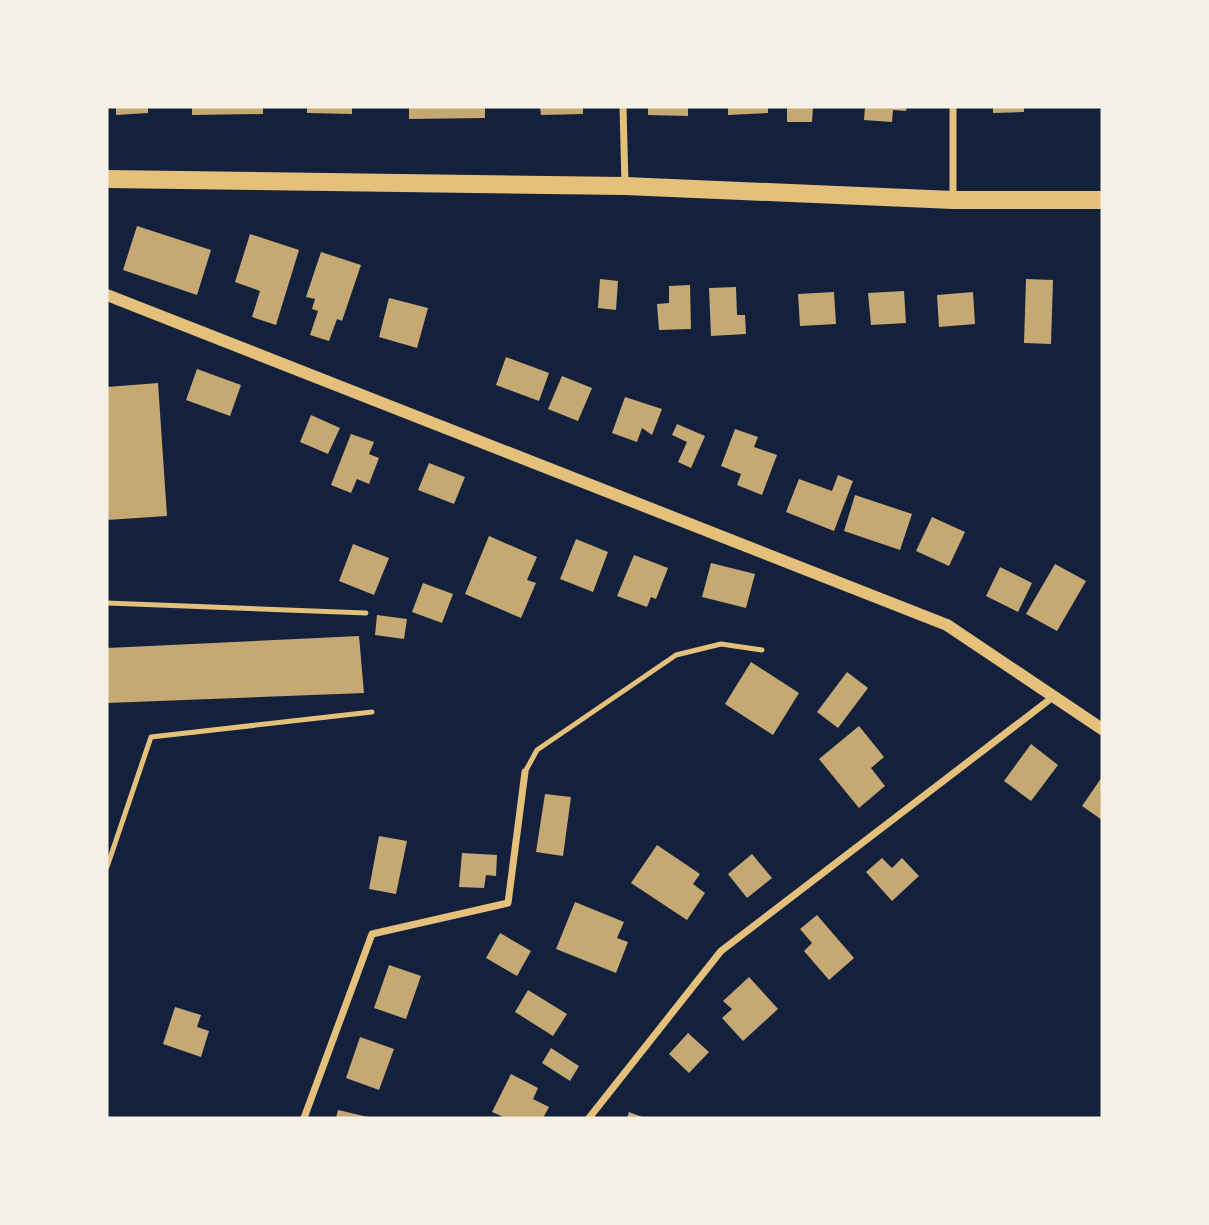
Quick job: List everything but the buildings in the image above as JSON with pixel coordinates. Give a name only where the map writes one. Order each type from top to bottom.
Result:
[{"type":"main road","points":[[107,180],[625,186],[953,200],[1102,200]]},
{"type":"street","points":[[623,107],[625,186]]},
{"type":"street","points":[[953,107],[953,200]]},
{"type":"street","points":[[107,295],[947,625],[1102,729]]},
{"type":"street","points":[[589,1118],[721,951],[1054,696]]},
{"type":"street","points":[[304,1118],[372,934],[508,903],[525,772]]},
{"type":"lane","points":[[107,603],[366,614]]},
{"type":"lane","points":[[525,772],[537,750],[676,655],[720,644],[762,650]]},
{"type":"lane","points":[[107,867],[151,737],[372,712]]}]
